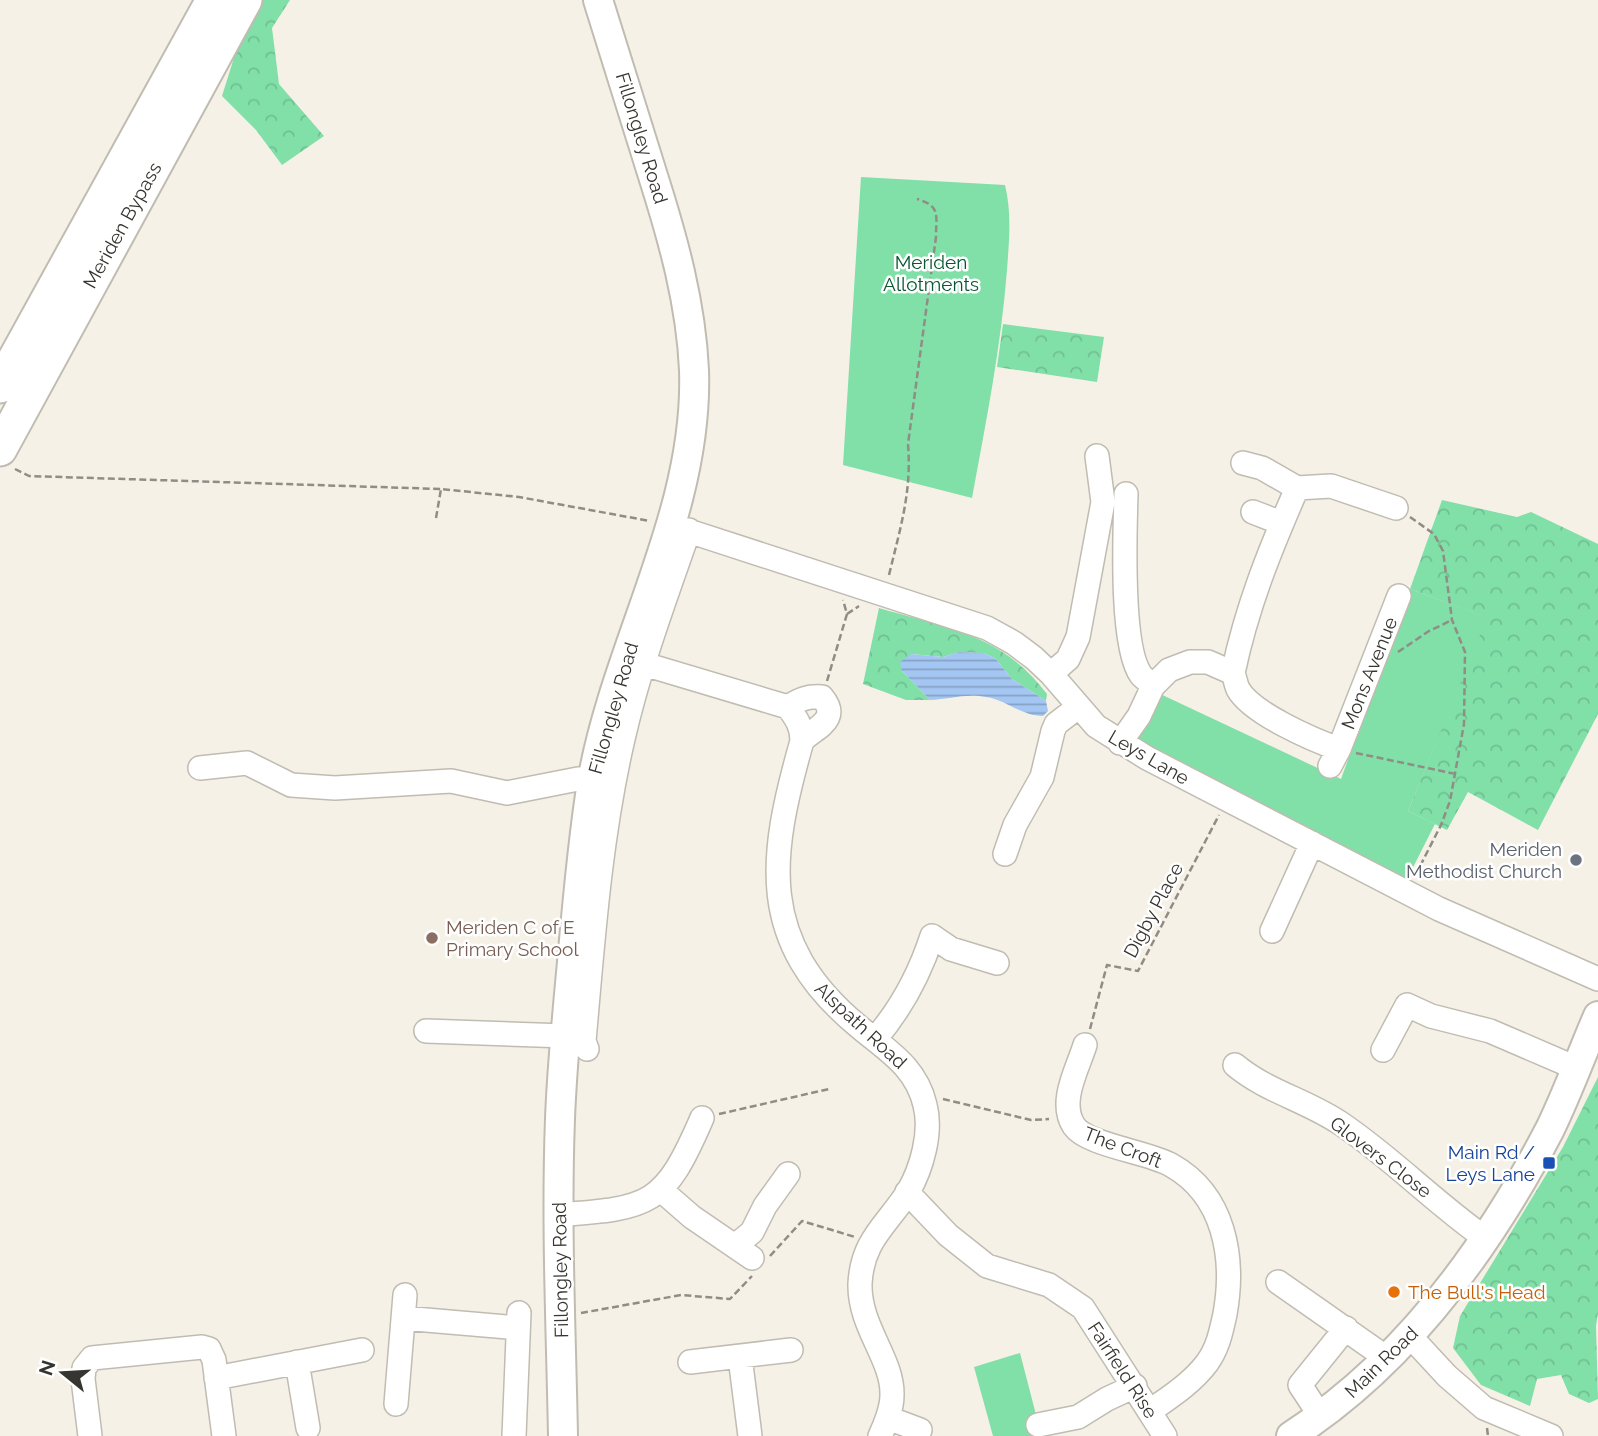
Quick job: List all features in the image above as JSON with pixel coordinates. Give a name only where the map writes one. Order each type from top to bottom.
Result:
[{"type":"highway","name":"Meriden Bypass","points":[[0,386],[213,0]]},
{"type":"highway","name":"Meriden Bypass","points":[[0,449],[245,0]]},
{"type":"main road","name":"Fillongley Road","points":[[562,1436],[558,1215],[560,1116],[576,1043],[578,897],[593,779],[620,676],[679,528],[681,488],[693,418],[694,372],[690,324],[670,229],[598,0]]},
{"type":"main road","name":"Main Road","points":[[1291,1436],[1321,1417],[1370,1378],[1435,1307],[1485,1238],[1550,1128],[1598,1016]]},
{"type":"street","points":[[1051,674],[1068,659],[1077,637],[1103,502],[1097,457]]},
{"type":"street","points":[[1242,463],[1262,468],[1297,488],[1331,486],[1396,508]]},
{"type":"street","points":[[1120,743],[1139,716],[1153,685],[1169,670],[1190,663],[1208,662],[1233,673],[1245,617],[1297,488]]},
{"type":"street","points":[[1126,494],[1125,544],[1130,641],[1142,676],[1153,685]]},
{"type":"street","points":[[1253,512],[1282,523]]},
{"type":"street","name":"Leys Lane","points":[[679,528],[987,628],[1014,643],[1051,674],[1077,707],[1096,726],[1120,743],[1439,909],[1598,979]]},
{"type":"street","name":"Fillongley Road","points":[[576,1043],[584,1041],[608,811],[623,738],[679,528]]},
{"type":"street","points":[[1101,543],[1125,544]]},
{"type":"street","name":"Mons Avenue","points":[[1233,673],[1239,690],[1254,705],[1334,758],[1399,596]]},
{"type":"street","points":[[644,664],[788,707],[802,729],[802,741]]},
{"type":"street","points":[[788,707],[800,699],[812,696],[822,697],[827,703],[828,711],[822,728],[802,741]]},
{"type":"street","points":[[1016,842],[1042,777],[1056,724],[1077,707]]},
{"type":"street","name":"Alspath Road","points":[[802,741],[778,843],[776,870],[789,935],[808,974],[820,991],[875,1040],[893,1052],[908,1068],[925,1105],[928,1124],[920,1162],[907,1192],[868,1247],[860,1285],[863,1314],[887,1368],[892,1394],[884,1427],[920,1430]]},
{"type":"street","points":[[200,768],[247,764],[291,785],[335,788],[451,781],[507,793],[578,779],[593,779]]},
{"type":"street","points":[[1272,931],[1312,843]]},
{"type":"street","points":[[875,1040],[891,1021],[925,957],[932,936],[951,948],[997,963]]},
{"type":"street","points":[[1383,1050],[1407,1005],[1432,1016],[1490,1031],[1576,1068]]},
{"type":"street","points":[[426,1031],[576,1043]]},
{"type":"street","name":"The Croft","points":[[1086,1045],[1068,1098],[1069,1112],[1075,1127],[1087,1137],[1150,1155],[1191,1178],[1208,1196],[1219,1218],[1227,1250],[1230,1286],[1219,1342],[1207,1363],[1184,1386],[1150,1411]]},
{"type":"street","name":"Glovers Close","points":[[1232,1062],[1252,1079],[1340,1123],[1485,1238]]},
{"type":"street","points":[[558,1215],[625,1209],[652,1197],[675,1172],[702,1118]]},
{"type":"street","points":[[661,1190],[692,1217],[751,1254],[765,1206],[788,1174]]},
{"type":"street","name":"Fairfield Rise","points":[[907,1192],[948,1236],[987,1266],[1049,1285],[1083,1308],[1165,1436]]},
{"type":"street","points":[[1278,1282],[1388,1359]]},
{"type":"street","points":[[396,1404],[404,1306],[519,1321],[514,1436]]},
{"type":"street","points":[[1321,1417],[1300,1385],[1346,1328]]},
{"type":"street","points":[[1410,1336],[1447,1376],[1484,1408],[1551,1436]]},
{"type":"street","points":[[90,1436],[83,1379],[84,1368],[92,1358],[202,1347],[209,1349],[215,1360],[224,1436]]},
{"type":"street","points":[[216,1378],[362,1350]]},
{"type":"street","points":[[690,1362],[791,1350]]},
{"type":"street","points":[[740,1357],[750,1436]]},
{"type":"street","points":[[297,1362],[308,1428]]},
{"type":"street","points":[[1038,1425],[1078,1416],[1135,1386]]},
{"type":"path","points":[[884,594],[909,494],[908,444],[936,237],[936,211],[931,203],[917,199]]},
{"type":"path","points":[[29,476],[441,489],[519,497],[679,528]]},
{"type":"path","points":[[436,518],[441,489]]},
{"type":"path","points":[[1396,508],[1434,534],[1443,551],[1452,620],[1465,652],[1464,724],[1450,801],[1441,825],[1407,891]]},
{"type":"path","points":[[822,697],[847,614],[838,579]]},
{"type":"path","points":[[1394,658],[1402,648],[1452,620]]},
{"type":"path","points":[[1334,758],[1456,774]]},
{"type":"path","name":"Digby Place","points":[[1086,1045],[1107,965],[1138,971],[1227,800]]},
{"type":"path","points":[[702,1118],[829,1089]]},
{"type":"path","points":[[921,1093],[1031,1120],[1046,1120],[1069,1112]]},
{"type":"path","points":[[560,1316],[681,1295],[730,1299],[751,1254],[803,1221],[855,1237],[868,1247]]},
{"type":"green space","points":[[263,0],[290,0],[272,28],[279,84],[324,136],[282,165],[256,130],[222,96],[237,48]]},
{"type":"green space","name":"Meriden Allotments","points":[[861,177],[1005,185],[1009,228],[1004,299],[972,498],[843,465]]},
{"type":"green space","points":[[1003,324],[1104,337],[1097,382],[997,367]]},
{"type":"green space","points":[[1442,500],[1517,517],[1531,512],[1598,544],[1598,714],[1538,830],[1468,792],[1447,830],[1408,811],[1487,618],[1410,589]]},
{"type":"green space","points":[[1410,589],[1488,618],[1408,811],[1435,824],[1405,883],[1141,744],[1137,732],[1156,692],[1341,779]]},
{"type":"green space","points":[[879,608],[950,628],[992,646],[1030,674],[1047,694],[1046,701],[1012,679],[995,658],[983,653],[959,652],[943,657],[911,654],[902,671],[930,700],[906,700],[863,684]]},
{"type":"green space","points":[[1598,1077],[1598,1399],[1589,1403],[1569,1394],[1561,1375],[1537,1379],[1530,1406],[1481,1385],[1453,1348],[1460,1316],[1563,1147]]},
{"type":"green space","points":[[1020,1353],[1040,1430],[1037,1436],[993,1436],[974,1367]]},
{"type":"water","points":[[959,652],[983,653],[995,658],[1012,679],[1046,701],[1048,711],[1043,716],[1035,715],[1001,701],[979,696],[930,700],[902,671],[900,662],[911,654],[943,657]]},
{"type":"place","name":"Meriden Methodist Church","points":[[1576,860]]},
{"type":"place","name":"Meriden C of E Primary School","points":[[432,938]]},
{"type":"place","name":"Main Rd / Leys Lane","points":[[1549,1163]]},
{"type":"place","name":"The Bull's Head","points":[[1394,1292]]}]
